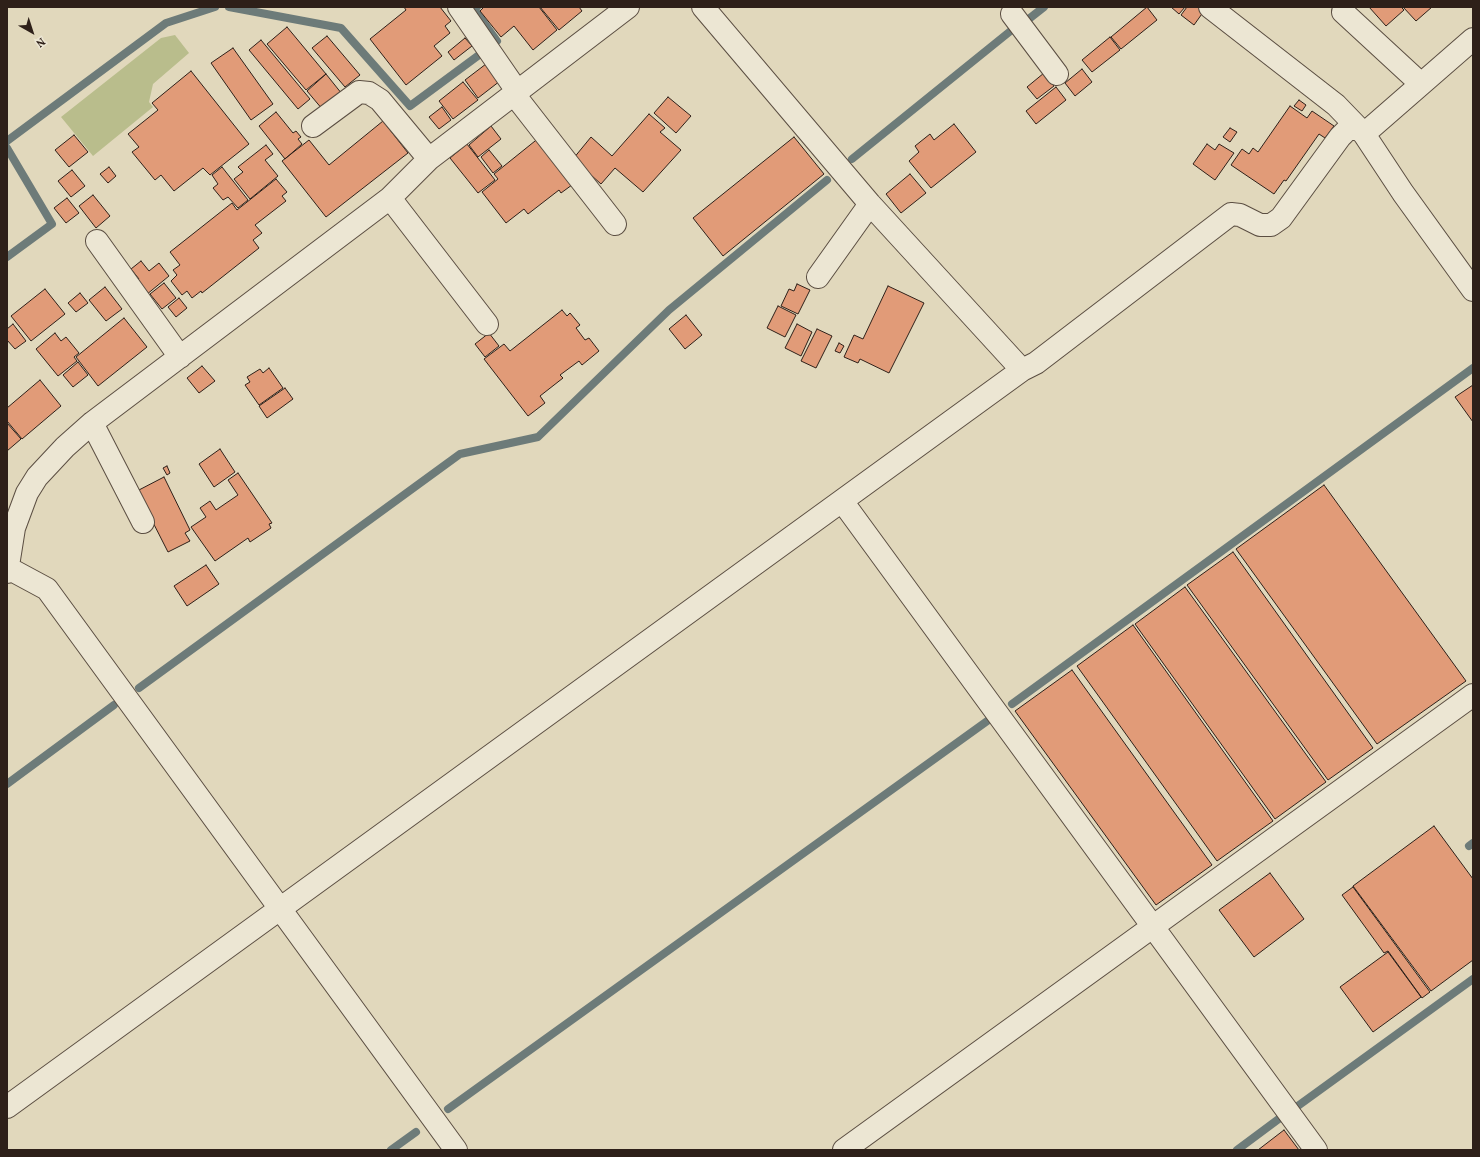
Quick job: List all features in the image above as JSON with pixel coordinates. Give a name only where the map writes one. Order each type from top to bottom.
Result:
[{"type":"street","points":[[460,7],[515,92],[615,224]]},
{"type":"street","points":[[456,1150],[47,589],[7,570],[14,528],[27,493],[37,477],[65,446],[92,423],[390,198],[429,159],[628,7]]},
{"type":"street","points":[[703,7],[870,204],[1022,370]]},
{"type":"street","points":[[1210,7],[1336,105],[1361,131],[1403,193],[1473,290]]},
{"type":"street","points":[[1013,9],[1057,74]]},
{"type":"street","points":[[1343,12],[1421,84]]},
{"type":"street","points":[[7,1107],[1022,370],[1036,363],[1231,214],[1240,215],[1260,225],[1271,225],[1281,218],[1340,137],[1347,130],[1361,131],[1421,84],[1473,39]]},
{"type":"street","points":[[313,126],[359,92],[370,93],[380,100],[429,159]]},
{"type":"street","points":[[390,198],[487,324]]},
{"type":"street","points":[[818,277],[870,204]]},
{"type":"street","points":[[97,241],[180,357]]},
{"type":"street","points":[[92,423],[143,522]]},
{"type":"street","points":[[842,501],[1316,1150]]},
{"type":"street","points":[[844,1150],[1473,695]]},
{"type":"green space","points":[[175,35],[189,53],[153,84],[149,102],[153,107],[93,156],[61,117],[161,38]]},
{"type":"building","points":[[404,7],[440,7],[451,21],[445,26],[450,33],[434,46],[442,56],[406,85],[370,39],[406,10]]},
{"type":"building","points":[[484,7],[539,7],[557,30],[533,50],[514,26],[501,37],[480,11]]},
{"type":"building","points":[[540,7],[579,7],[582,11],[559,30]]},
{"type":"building","points":[[1147,7],[1157,20],[1121,49],[1111,37]]},
{"type":"building","points":[[1171,7],[1185,7],[1179,14]]},
{"type":"building","points":[[1187,7],[1199,7],[1204,11],[1194,25],[1181,15]]},
{"type":"building","points":[[1369,7],[1401,7],[1404,10],[1386,26]]},
{"type":"building","points":[[1403,7],[1432,7],[1416,21]]},
{"type":"building","points":[[287,27],[326,74],[306,90],[267,44]]},
{"type":"building","points":[[327,36],[360,75],[345,87],[312,48]]},
{"type":"building","points":[[1110,37],[1120,50],[1092,72],[1082,60]]},
{"type":"building","points":[[465,38],[472,46],[454,60],[448,52]]},
{"type":"building","points":[[261,40],[310,99],[298,109],[249,50]]},
{"type":"building","points":[[233,48],[273,104],[251,120],[211,63]]},
{"type":"building","points":[[486,64],[500,81],[478,98],[465,80]]},
{"type":"building","points":[[1082,69],[1092,82],[1075,96],[1065,83]]},
{"type":"building","points":[[191,71],[249,144],[210,175],[203,168],[174,191],[161,175],[155,180],[132,152],[139,147],[128,134],[158,110],[152,103]]},
{"type":"building","points":[[1044,73],[1054,86],[1037,99],[1027,87]]},
{"type":"building","points":[[326,74],[342,94],[323,110],[307,91]]},
{"type":"building","points":[[463,82],[478,100],[453,119],[439,101]]},
{"type":"building","points":[[1056,87],[1066,100],[1036,124],[1026,111]]},
{"type":"building","points":[[668,97],[691,116],[676,133],[654,113]]},
{"type":"building","points":[[1299,100],[1306,105],[1302,111],[1294,106]]},
{"type":"building","points":[[1290,106],[1307,118],[1312,111],[1334,126],[1325,138],[1319,134],[1286,181],[1284,180],[1274,194],[1231,165],[1242,149],[1249,154],[1253,148],[1258,152]]},
{"type":"building","points":[[442,107],[451,120],[439,129],[429,117]]},
{"type":"building","points":[[276,112],[293,133],[296,131],[301,137],[298,139],[302,144],[285,159],[259,126]]},
{"type":"building","points":[[649,114],[665,128],[660,132],[681,150],[643,192],[615,168],[601,184],[573,159],[591,137],[612,156]]},
{"type":"building","points":[[383,121],[408,153],[326,217],[282,161],[309,140],[329,165]]},
{"type":"building","points":[[954,124],[976,152],[931,188],[909,161],[919,152],[915,146],[930,134],[934,140]]},
{"type":"building","points":[[491,126],[501,139],[478,157],[469,145]]},
{"type":"building","points":[[1230,128],[1237,132],[1230,142],[1223,137]]},
{"type":"building","points":[[74,135],[88,152],[69,167],[55,150]]},
{"type":"building","points":[[540,137],[576,182],[561,193],[559,190],[528,214],[524,209],[506,223],[482,192],[498,179],[494,174]]},
{"type":"building","points":[[794,137],[824,174],[723,256],[693,218]]},
{"type":"building","points":[[467,144],[495,180],[478,193],[450,158]]},
{"type":"building","points":[[1207,144],[1215,150],[1219,144],[1234,153],[1215,180],[1193,164]]},
{"type":"building","points":[[266,145],[273,154],[265,160],[278,176],[250,199],[234,179],[243,172],[238,167]]},
{"type":"building","points":[[489,150],[502,166],[493,173],[481,157]]},
{"type":"building","points":[[109,167],[116,176],[108,183],[100,174]]},
{"type":"building","points":[[222,167],[248,200],[238,208],[228,197],[223,200],[213,188],[218,184],[212,175]]},
{"type":"building","points":[[72,170],[85,186],[71,197],[58,181]]},
{"type":"building","points":[[910,174],[926,193],[901,213],[886,194]]},
{"type":"building","points":[[276,179],[287,192],[282,196],[286,201],[255,225],[262,233],[253,240],[259,248],[202,293],[201,291],[192,298],[187,291],[182,295],[171,281],[177,275],[173,270],[180,265],[170,252],[232,203],[237,210]]},
{"type":"building","points":[[93,195],[110,216],[96,228],[79,206]]},
{"type":"building","points":[[67,198],[79,213],[66,223],[54,208]]},
{"type":"building","points":[[141,261],[149,271],[159,263],[169,276],[146,295],[135,281],[139,279],[131,269]]},
{"type":"building","points":[[164,283],[176,298],[162,309],[150,294]]},
{"type":"building","points":[[797,284],[810,290],[798,314],[781,306],[789,289],[794,291]]},
{"type":"building","points":[[888,286],[924,303],[889,373],[860,359],[858,363],[844,357],[854,335],[863,339]]},
{"type":"building","points":[[105,287],[122,309],[106,321],[89,300]]},
{"type":"building","points":[[45,289],[65,314],[31,341],[11,316]]},
{"type":"building","points":[[80,293],[88,303],[76,312],[68,303]]},
{"type":"building","points":[[179,298],[187,308],[176,317],[168,307]]},
{"type":"building","points":[[778,306],[796,315],[785,337],[767,328]]},
{"type":"building","points":[[562,310],[567,316],[570,313],[580,325],[576,328],[585,340],[589,338],[599,351],[582,365],[579,361],[560,375],[563,378],[540,396],[545,403],[528,416],[484,359],[504,344],[510,351]]},
{"type":"building","points":[[686,315],[702,335],[685,349],[669,329]]},
{"type":"building","points":[[124,318],[147,347],[98,386],[76,357]]},
{"type":"building","points":[[13,324],[26,341],[15,349],[7,340],[7,329]]},
{"type":"building","points":[[797,324],[812,332],[801,356],[785,348]]},
{"type":"building","points":[[817,329],[832,336],[816,368],[801,361]]},
{"type":"building","points":[[55,333],[61,341],[66,337],[79,353],[74,357],[77,361],[58,376],[36,349]]},
{"type":"building","points":[[489,333],[499,346],[485,357],[475,344]]},
{"type":"building","points":[[839,343],[844,346],[840,353],[835,351]]},
{"type":"building","points":[[78,362],[88,375],[73,387],[63,375]]},
{"type":"building","points":[[202,366],[215,381],[199,393],[187,378]]},
{"type":"building","points":[[269,368],[283,388],[259,405],[245,385],[250,382],[247,377],[260,369],[263,373]]},
{"type":"building","points":[[40,380],[61,406],[22,439],[7,421],[7,408]]},
{"type":"building","points":[[1473,385],[1473,422],[1455,397]]},
{"type":"building","points":[[285,388],[293,399],[267,418],[259,406]]},
{"type":"building","points":[[7,423],[21,439],[7,451]]},
{"type":"building","points":[[220,449],[235,472],[214,487],[199,464]]},
{"type":"building","points":[[167,466],[170,473],[167,475],[163,468]]},
{"type":"building","points":[[238,473],[272,523],[269,524],[271,528],[250,542],[248,538],[215,561],[191,527],[206,517],[200,508],[210,501],[216,510],[238,495],[228,480]]},
{"type":"building","points":[[164,477],[190,530],[185,533],[190,541],[168,552],[137,491]]},
{"type":"building","points":[[1324,485],[1466,681],[1377,744],[1236,549]]},
{"type":"building","points":[[1233,552],[1373,748],[1328,780],[1187,585]]},
{"type":"building","points":[[206,565],[219,584],[187,606],[174,586]]},
{"type":"building","points":[[1185,587],[1326,782],[1275,819],[1135,624]]},
{"type":"building","points":[[1133,625],[1273,821],[1217,861],[1077,666]]},
{"type":"building","points":[[1072,670],[1212,865],[1156,905],[1015,711]]},
{"type":"building","points":[[1434,826],[1473,879],[1473,960],[1431,991],[1353,886]]},
{"type":"building","points":[[1270,873],[1304,919],[1254,957],[1219,910]]},
{"type":"building","points":[[1353,887],[1430,992],[1422,998],[1388,951],[1384,953],[1342,895]]},
{"type":"building","points":[[1388,952],[1421,997],[1373,1032],[1340,987]]},
{"type":"building","points":[[1284,1130],[1299,1150],[1258,1150]]},
{"type":"waterway","points":[[7,141],[166,23],[215,7]]},
{"type":"waterway","points":[[229,7],[341,28],[410,106],[479,55]]},
{"type":"waterway","points":[[477,7],[474,9],[497,41]]},
{"type":"waterway","points":[[1030,18],[1044,7]]},
{"type":"waterway","points":[[852,159],[1013,29]]},
{"type":"waterway","points":[[7,148],[52,224],[7,257]]},
{"type":"waterway","points":[[139,688],[460,454],[538,437],[669,310],[827,180]]},
{"type":"waterway","points":[[1012,704],[1473,368]]},
{"type":"waterway","points":[[7,784],[114,705]]},
{"type":"waterway","points":[[448,1109],[990,719]]},
{"type":"waterway","points":[[1469,846],[1473,843]]},
{"type":"waterway","points":[[1295,1108],[1473,979]]},
{"type":"waterway","points":[[1237,1150],[1280,1118]]},
{"type":"waterway","points":[[391,1150],[416,1132]]}]
